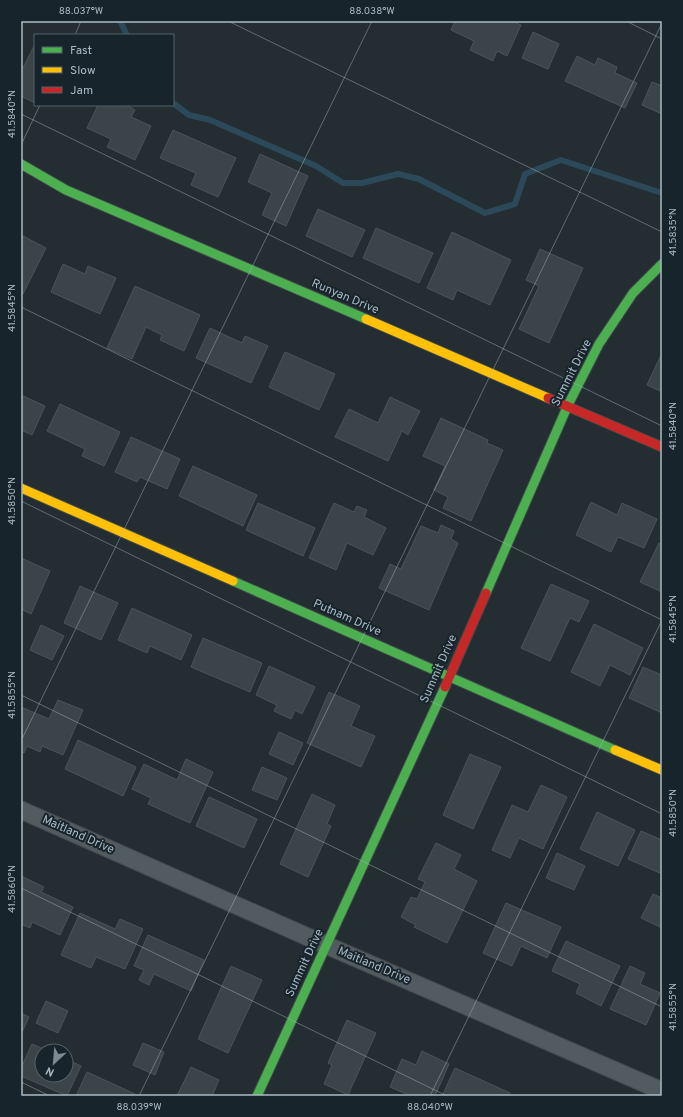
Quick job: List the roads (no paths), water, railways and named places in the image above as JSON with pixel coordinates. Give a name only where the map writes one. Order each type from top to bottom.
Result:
[{"type":"street","name":"Runyan Drive","points":[[21,164],[66,190],[568,405],[662,447]]},
{"type":"street","name":"Summit Drive","points":[[257,1096],[450,676],[568,405],[599,344],[633,293],[662,264]]},
{"type":"street","name":"Putnam Drive","points":[[21,488],[662,770]]},
{"type":"street","name":"Maitland Drive","points":[[21,810],[662,1091]]},
{"type":"waterway","points":[[120,21],[126,34]]},
{"type":"waterway","points":[[174,104],[189,115],[210,120],[316,166],[343,183],[362,183],[398,174],[419,179],[485,213],[515,204],[525,174],[561,160],[662,193]]}]
